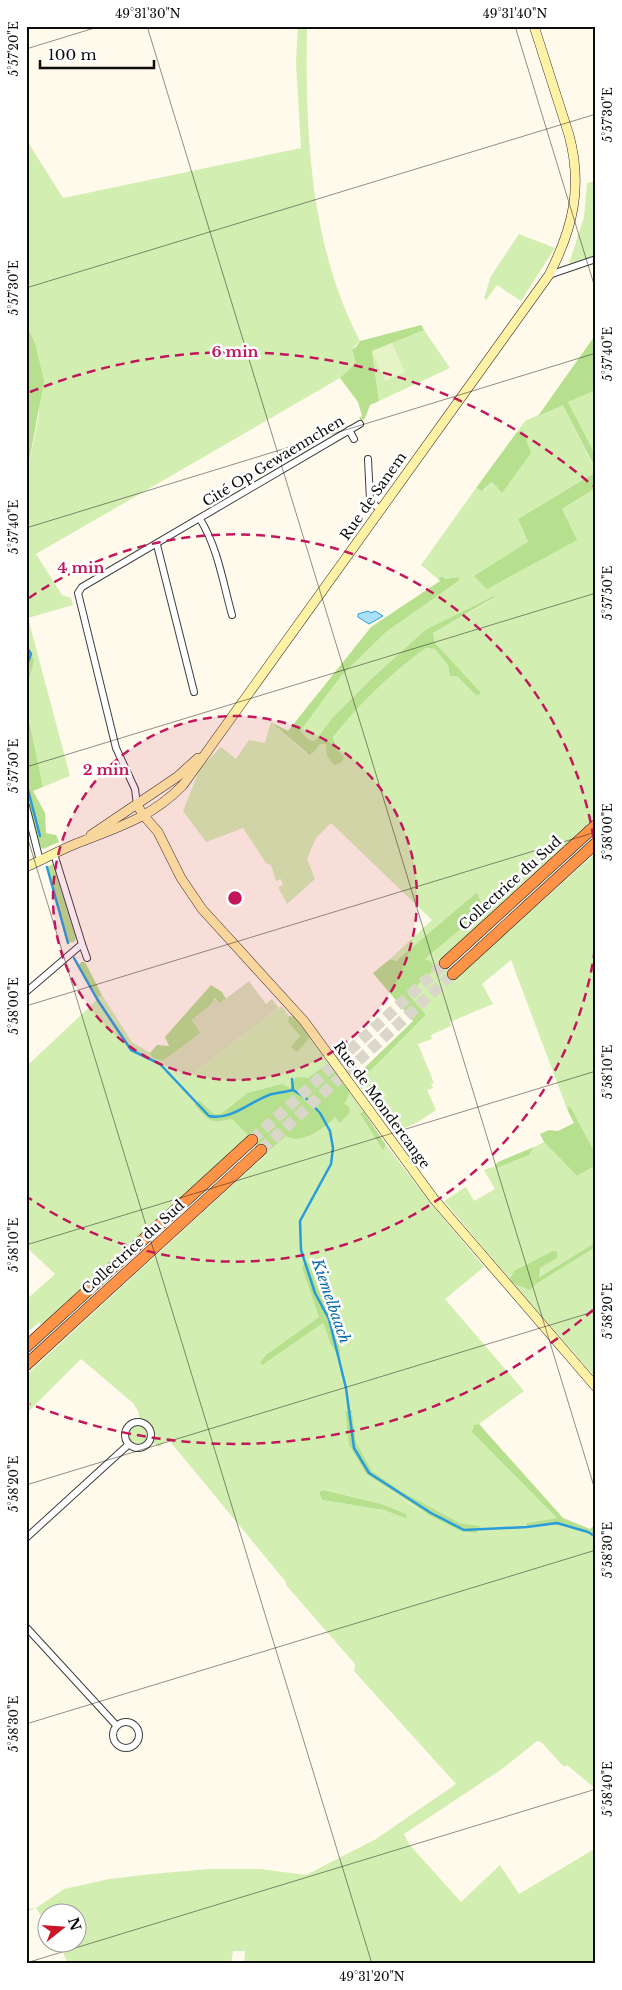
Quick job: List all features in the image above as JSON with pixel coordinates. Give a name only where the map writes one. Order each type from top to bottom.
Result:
[{"type":"highway","name":"Collectrice du Sud","points":[[445,963],[596,826]]},
{"type":"highway","name":"Collectrice du Sud","points":[[453,974],[596,843]]},
{"type":"highway","name":"Collectrice du Sud","points":[[26,1347],[252,1140]]},
{"type":"highway","name":"Collectrice du Sud","points":[[26,1365],[261,1150]]},
{"type":"main road","name":"Rue de Sanem","points":[[82,841],[115,830],[144,816],[154,810],[183,785],[549,274],[563,247],[570,226],[576,181],[574,154],[569,135],[534,26]]},
{"type":"main road","name":"Rue de Sanem","points":[[82,841],[147,799],[184,772],[220,734]]},
{"type":"main road","points":[[147,799],[154,810]]},
{"type":"main road","name":"Rue de Mondercange","points":[[137,805],[158,832],[181,878],[202,909],[304,1021],[434,1199],[596,1387]]},
{"type":"main road","name":"Rue de Mondercange","points":[[154,810],[158,832]]},
{"type":"main road","points":[[26,868],[82,841]]},
{"type":"street","points":[[549,274],[596,259]]},
{"type":"street","name":"Cité Op Gewaennchen","points":[[137,805],[135,789],[116,748],[78,593],[82,587],[157,545],[258,485],[266,478],[360,424]]},
{"type":"street","points":[[349,430],[354,440]]},
{"type":"street","points":[[368,458],[370,500],[380,510]]},
{"type":"street","name":"Cité Op Gewaennchen","points":[[200,519],[209,534],[214,548],[232,615]]},
{"type":"street","points":[[157,545],[194,692]]},
{"type":"street","name":"Cité Op Gewaennchen","points":[[135,789],[147,799]]},
{"type":"street","points":[[26,806],[40,861]]},
{"type":"street","points":[[54,854],[87,958]]},
{"type":"street","points":[[26,992],[82,944]]},
{"type":"street","points":[[136,1422],[148,1426],[152,1437],[148,1444],[136,1449],[128,1445],[125,1434],[128,1426],[136,1422]]},
{"type":"street","points":[[26,1538],[128,1445]]},
{"type":"street","points":[[26,1626],[116,1726]]},
{"type":"street","points":[[128,1722],[135,1726],[138,1738],[134,1745],[125,1748],[117,1745],[112,1733],[116,1726],[128,1722]]},
{"type":"green space","points":[[298,26],[307,26],[307,107],[314,188],[321,228],[330,267],[343,305],[360,341],[352,349],[357,363],[340,378],[36,554],[62,595],[71,598],[73,605],[28,618],[70,776],[43,787],[30,726],[26,726],[26,667],[31,654],[26,646],[26,478],[39,414],[35,343],[26,324],[26,139],[63,198],[301,148],[296,63]]},
{"type":"green space","points":[[596,181],[596,255],[569,264],[584,217],[587,183]]},
{"type":"green space","points":[[519,234],[555,248],[521,301],[497,285],[486,300],[484,298],[491,276]]},
{"type":"green space","points":[[26,324],[35,343],[44,381],[26,478]]},
{"type":"green space","points":[[421,325],[424,330],[372,351],[379,401],[370,405],[365,418],[361,421],[359,418],[362,416],[358,402],[340,378],[356,363],[352,349],[360,341]]},
{"type":"green space","points":[[424,330],[450,368],[379,401],[372,351]]},
{"type":"green space","points":[[596,334],[596,390],[568,402],[596,456],[596,470],[563,405],[538,416]]},
{"type":"green space","points":[[392,343],[405,372],[385,381],[372,351]]},
{"type":"green space","points":[[596,390],[596,456],[568,402]]},
{"type":"green space","points":[[563,404],[596,472],[518,519],[528,542],[576,540],[562,509],[596,488],[596,816],[440,960],[456,978],[596,853],[596,1155],[570,1107],[567,1109],[511,960],[482,984],[493,1004],[450,1022],[451,1026],[431,1035],[432,1039],[418,1044],[434,1083],[431,1084],[433,1088],[427,1090],[436,1110],[418,1122],[394,1133],[354,1079],[356,1076],[361,1080],[426,1015],[408,995],[434,969],[424,960],[483,908],[477,892],[396,961],[390,959],[432,920],[331,823],[316,838],[307,859],[315,879],[287,904],[278,887],[283,885],[281,879],[276,881],[271,865],[266,863],[243,828],[206,842],[183,811],[200,768],[221,747],[236,759],[249,740],[265,743],[271,722],[308,755],[313,753],[320,744],[326,744],[337,750],[333,737],[343,725],[388,678],[426,648],[435,649],[477,696],[480,693],[435,643],[433,633],[495,598],[425,630],[332,718],[315,741],[309,740],[299,731],[341,676],[386,632],[460,580],[459,577],[445,579],[442,576],[438,579],[421,565],[476,488],[483,491],[492,482],[502,493],[523,432],[517,432],[525,421]]},
{"type":"green space","points":[[523,431],[531,453],[502,493],[492,482],[482,491],[476,488],[517,432]]},
{"type":"green space","points":[[596,472],[596,488],[562,509],[577,540],[487,589],[474,576],[528,542],[518,519]]},
{"type":"green space","points":[[442,576],[445,579],[459,577],[460,580],[386,632],[341,676],[300,731],[309,740],[315,741],[332,718],[425,630],[494,596],[433,633],[435,643],[481,693],[477,696],[457,676],[450,676],[448,665],[435,649],[426,648],[376,689],[333,737],[337,750],[344,756],[342,762],[334,765],[327,756],[326,744],[320,744],[309,755],[271,722],[288,731],[371,627],[440,581],[438,579]]},
{"type":"green space","points":[[26,646],[34,660],[26,693]]},
{"type":"green space","points":[[30,725],[43,787],[33,791],[45,813],[46,833],[56,835],[59,842],[43,849],[36,840],[31,826],[26,792],[26,726]]},
{"type":"green space","points":[[53,864],[76,938],[74,942],[68,943],[47,867]]},
{"type":"green space","points":[[477,892],[483,908],[425,959],[431,962],[435,969],[408,994],[426,1015],[361,1080],[356,1076],[413,1021],[373,973],[390,959],[396,961]]},
{"type":"green space","points":[[81,962],[85,962],[102,995],[97,999],[78,966]]},
{"type":"green space","points":[[249,981],[266,1004],[272,999],[279,1008],[182,1082],[163,1061],[201,1033],[192,1020],[211,1005],[214,998],[219,1004]]},
{"type":"green space","points":[[211,985],[222,992],[226,999],[219,1004],[215,998],[211,1005],[192,1020],[201,1033],[163,1061],[153,1058],[150,1053],[157,1045],[169,1046],[165,1037]]},
{"type":"green space","points":[[102,995],[132,1042],[150,1053],[153,1058],[163,1061],[182,1082],[282,1006],[289,1016],[288,1022],[301,1037],[292,1047],[297,1051],[310,1038],[328,1063],[308,1078],[290,1088],[247,1093],[222,1113],[214,1114],[199,1100],[194,1105],[207,1118],[214,1121],[232,1119],[249,1136],[41,1325],[39,1322],[26,1334],[26,1300],[55,1274],[26,1247],[26,1061],[30,1063]]},
{"type":"green space","points":[[289,1016],[295,1017],[310,1038],[297,1052],[291,1047],[300,1036],[288,1022]]},
{"type":"green space","points":[[328,1063],[350,1093],[344,1104],[349,1107],[350,1112],[340,1123],[335,1117],[319,1131],[305,1137],[298,1139],[286,1136],[266,1154],[232,1119],[210,1120],[194,1105],[199,1100],[214,1114],[222,1113],[247,1093],[282,1084],[290,1088],[296,1077],[308,1078]]},
{"type":"green space","points":[[350,1093],[363,1111],[360,1114],[383,1149],[386,1145],[429,1201],[484,1267],[445,1299],[524,1391],[479,1424],[474,1425],[473,1432],[558,1518],[526,1523],[527,1527],[545,1525],[571,1527],[588,1532],[596,1537],[596,1789],[567,1765],[564,1767],[541,1742],[537,1741],[502,1769],[404,1834],[409,1844],[461,1902],[500,1865],[519,1894],[596,1848],[596,1964],[244,1964],[245,1951],[233,1951],[231,1964],[68,1964],[63,1952],[88,1952],[88,1902],[45,1902],[64,1889],[109,1879],[208,1869],[260,1869],[306,1875],[376,1839],[456,1784],[354,1671],[355,1664],[286,1585],[286,1582],[168,1439],[159,1447],[151,1441],[141,1449],[128,1445],[125,1437],[126,1430],[132,1424],[140,1422],[138,1411],[133,1403],[81,1359],[26,1414],[26,1375],[286,1136],[336,1117],[340,1122],[343,1104]],"holes":[[[309,1264],[321,1296],[337,1320],[341,1359],[331,1345],[323,1323],[262,1364],[260,1362],[267,1354],[319,1317]],[[352,1410],[356,1442],[372,1471],[401,1491],[460,1523],[480,1526],[460,1531],[415,1507],[366,1474],[349,1445],[345,1411]],[[325,1490],[381,1504],[407,1519],[384,1510],[322,1500],[319,1492]]]},
{"type":"green space","points":[[570,1106],[596,1155],[596,1165],[577,1176],[544,1142],[540,1134],[549,1130],[558,1131],[574,1123],[567,1109]]},
{"type":"green space","points":[[363,1111],[386,1145],[383,1150],[360,1114]]},
{"type":"green space","points":[[544,1142],[577,1176],[596,1165],[596,1242],[538,1277],[540,1268],[556,1258],[510,1279],[444,1201],[466,1187],[474,1201],[495,1189],[484,1170],[529,1155],[534,1147]]},
{"type":"green space","points":[[534,1147],[529,1155],[496,1168],[495,1165],[498,1162]]},
{"type":"green space","points":[[596,1242],[596,1247],[536,1284],[530,1290],[514,1284],[510,1279],[514,1271],[553,1251],[557,1252],[557,1258],[540,1268],[539,1277]]},
{"type":"green space","points":[[596,1247],[596,1378],[514,1284],[530,1290],[536,1284]]},
{"type":"green space","points":[[305,1262],[309,1264],[321,1296],[337,1321],[341,1360],[331,1345],[323,1323],[262,1365],[260,1362],[267,1354],[319,1317],[302,1267]]},
{"type":"green space","points":[[352,1410],[356,1442],[372,1471],[401,1491],[460,1523],[480,1526],[476,1533],[460,1531],[429,1515],[366,1474],[349,1445],[345,1411]]},
{"type":"green space","points":[[479,1424],[563,1518],[590,1529],[596,1524],[596,1537],[588,1532],[571,1527],[545,1525],[527,1527],[526,1523],[557,1518],[472,1432],[474,1425]]},
{"type":"green space","points":[[324,1490],[381,1504],[406,1514],[407,1519],[384,1510],[322,1500],[319,1492]]},
{"type":"water","points":[[368,611],[371,613],[375,611],[383,616],[369,624],[358,617],[358,614]]},
{"type":"waterway","points":[[26,646],[31,654],[26,667]]},
{"type":"waterway","points":[[26,782],[40,836]]},
{"type":"waterway","points":[[47,867],[68,943]]},
{"type":"waterway","name":"Kiemelbaach","points":[[74,958],[97,999],[131,1050],[160,1064],[209,1116],[225,1116],[269,1095],[293,1090],[306,1098],[320,1113],[330,1131],[333,1148],[331,1164],[300,1221],[301,1250],[315,1293],[329,1319],[346,1388],[354,1448],[369,1473],[431,1513],[464,1530],[527,1527],[557,1523],[588,1532],[596,1537]]},
{"type":"waterway","points":[[292,1079],[293,1090]]},
{"type":"tunnel","points":[[252,1140],[445,963]]},
{"type":"tunnel","points":[[261,1150],[453,974]]}]
